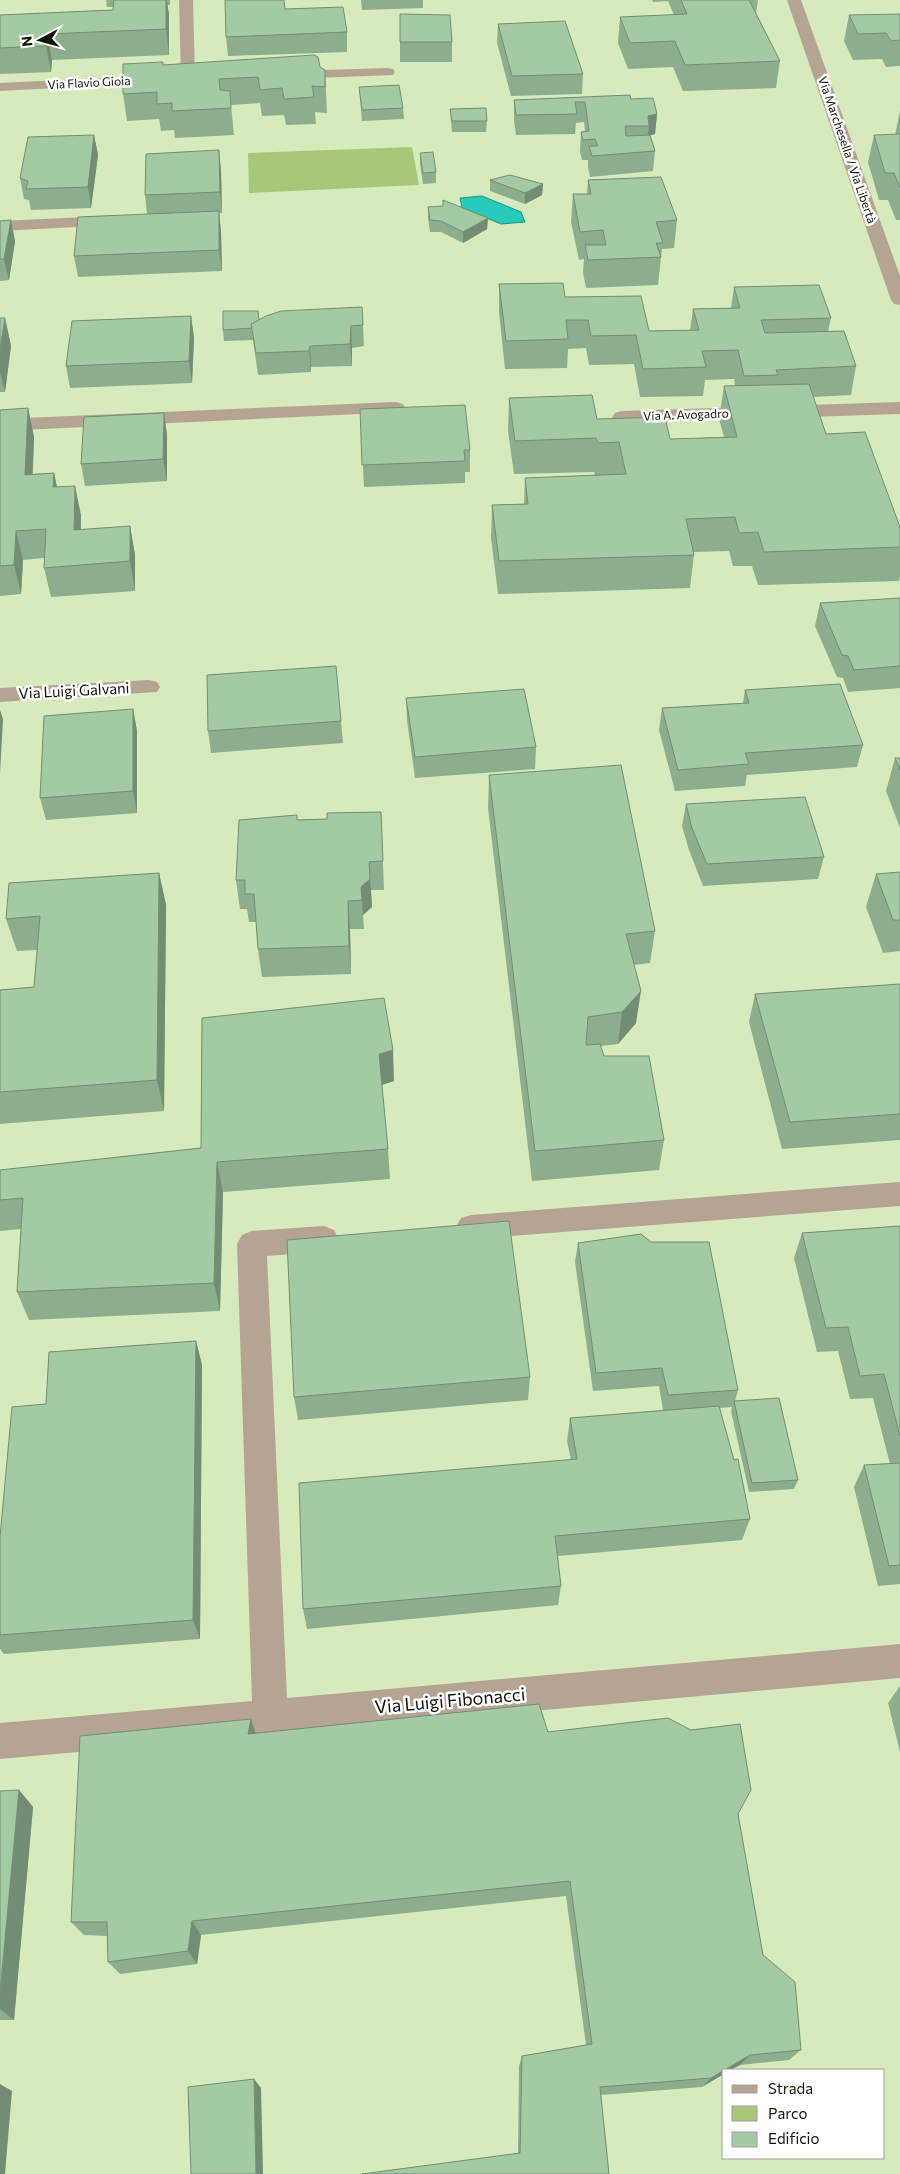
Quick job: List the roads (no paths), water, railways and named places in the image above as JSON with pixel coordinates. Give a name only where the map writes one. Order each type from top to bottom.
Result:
[{"type":"street","points":[[186,0],[188,77]]},
{"type":"street","name":"Via Marchesella / Via Libertà","points":[[794,0],[900,300]]},
{"type":"street","points":[[274,75],[388,72]]},
{"type":"street","name":"Via Flavio Gioia","points":[[0,87],[207,77]]},
{"type":"street","points":[[0,226],[108,222]]},
{"type":"street","points":[[0,425],[415,407]]},
{"type":"street","name":"Via A. Avogadro","points":[[622,417],[900,408]]},
{"type":"street","name":"Via Luigi Galvani","points":[[0,695],[149,687]]},
{"type":"street","points":[[448,1229],[900,1194]]},
{"type":"street","points":[[270,1718],[252,1244],[350,1237]]},
{"type":"street","name":"Via Luigi Fibonacci","points":[[0,1741],[900,1661]]},
{"type":"water","points":[[482,196],[521,212],[525,222],[501,224],[462,208],[460,198]]}]
